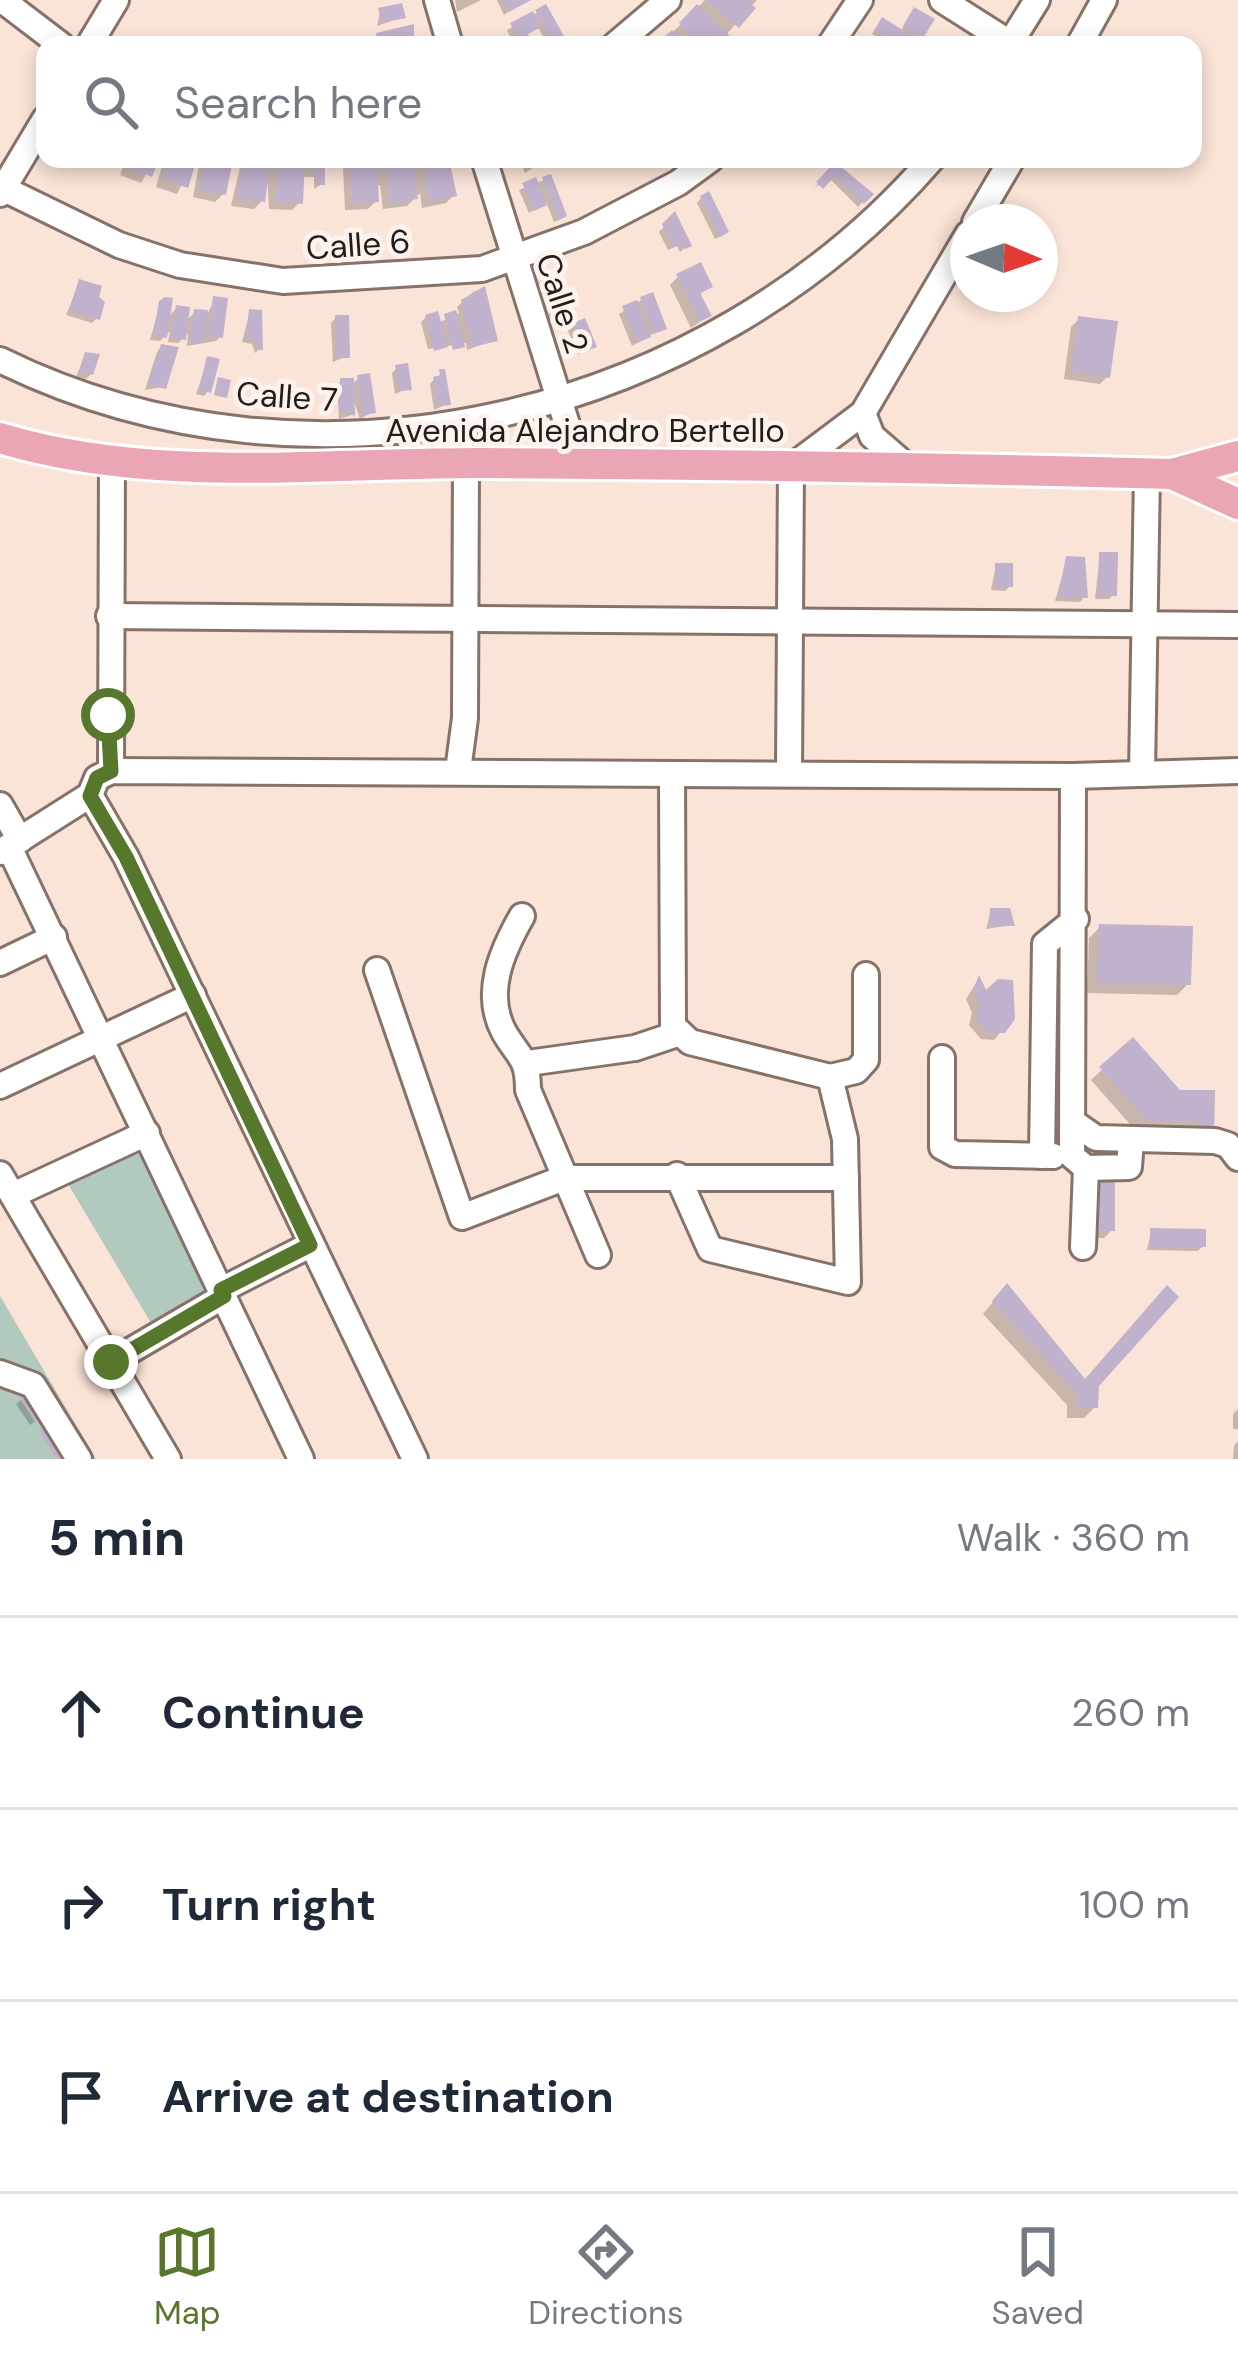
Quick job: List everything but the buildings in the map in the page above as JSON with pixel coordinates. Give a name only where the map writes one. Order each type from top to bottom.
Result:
[{"type":"main road","name":"Avenida Alejandro Bertello","points":[[0,437],[112,460],[233,466],[466,463],[1160,473],[1238,456]]},
{"type":"main road","name":"Avenida Alejandro Bertello","points":[[1160,473],[1238,504]]},
{"type":"street","points":[[2,0],[49,36]]},
{"type":"street","points":[[94,36],[116,0]]},
{"type":"street","points":[[437,0],[447,36]]},
{"type":"street","points":[[626,36],[668,0]]},
{"type":"street","points":[[836,36],[860,0]]},
{"type":"street","points":[[942,0],[998,36]]},
{"type":"street","points":[[1016,36],[1036,0]]},
{"type":"street","points":[[1084,36],[1104,0]]},
{"type":"street","points":[[1,191],[36,134]]},
{"type":"street","name":"Calle 2","points":[[487,168],[580,466]]},
{"type":"street","name":"Calle 6","points":[[1,191],[62,221],[180,265],[283,281],[482,269],[602,222],[696,168]]},
{"type":"street","name":"Calle 7","points":[[0,360],[122,407],[262,429],[408,431],[561,402],[650,369],[739,322],[875,219],[923,168]]},
{"type":"street","points":[[986,204],[1007,168]]},
{"type":"street","points":[[789,773],[791,467],[863,413],[950,265]]},
{"type":"street","points":[[863,413],[872,436],[910,469]]},
{"type":"street","points":[[111,771],[112,460]]},
{"type":"street","points":[[458,771],[465,718],[466,463]]},
{"type":"street","points":[[1142,774],[1144,625],[1160,473]]},
{"type":"street","points":[[109,616],[1238,625]]},
{"type":"street","points":[[10,846],[90,796],[97,778],[111,771],[1073,776],[1238,771]]},
{"type":"street","points":[[672,774],[670,1011],[677,1034],[690,1042],[830,1077],[856,1071],[866,1060],[866,975]]},
{"type":"street","points":[[1073,776],[1073,1122],[1083,1247]]},
{"type":"street","points":[[90,796],[126,857],[415,1459]]},
{"type":"street","points":[[0,805],[10,846],[301,1459]]},
{"type":"street","points":[[523,916],[503,950],[495,1009],[528,1063],[528,1090],[598,1255]]},
{"type":"street","points":[[1042,1156],[1045,944],[1076,919]]},
{"type":"street","points":[[0,963],[54,937]]},
{"type":"street","points":[[377,970],[462,1217],[564,1178],[846,1178]]},
{"type":"street","points":[[0,1086],[193,995]]},
{"type":"street","points":[[1044,1034],[1055,1015],[1075,1001]]},
{"type":"street","points":[[528,1063],[635,1048],[677,1034]]},
{"type":"street","points":[[942,1058],[942,1147],[955,1154],[1042,1156],[1132,1166],[1132,1141]]},
{"type":"street","points":[[677,1175],[710,1250],[848,1282],[843,1121],[830,1077]]},
{"type":"street","points":[[1073,1122],[1096,1138],[1215,1141],[1228,1145],[1238,1159]]},
{"type":"street","points":[[147,1132],[6,1184],[168,1459]]},
{"type":"street","points":[[111,1362],[310,1245]]},
{"type":"street","points":[[0,1373],[34,1385],[79,1459]]},
{"type":"green space","points":[[136,1154],[144,1155],[208,1290],[206,1296],[154,1328],[68,1184]]},
{"type":"green space","points":[[0,1296],[96,1459],[0,1459]]},
{"type":"route","points":[[108,715],[111,771],[97,778],[90,796],[126,857],[310,1245],[221,1290],[224,1296],[111,1362]]}]
